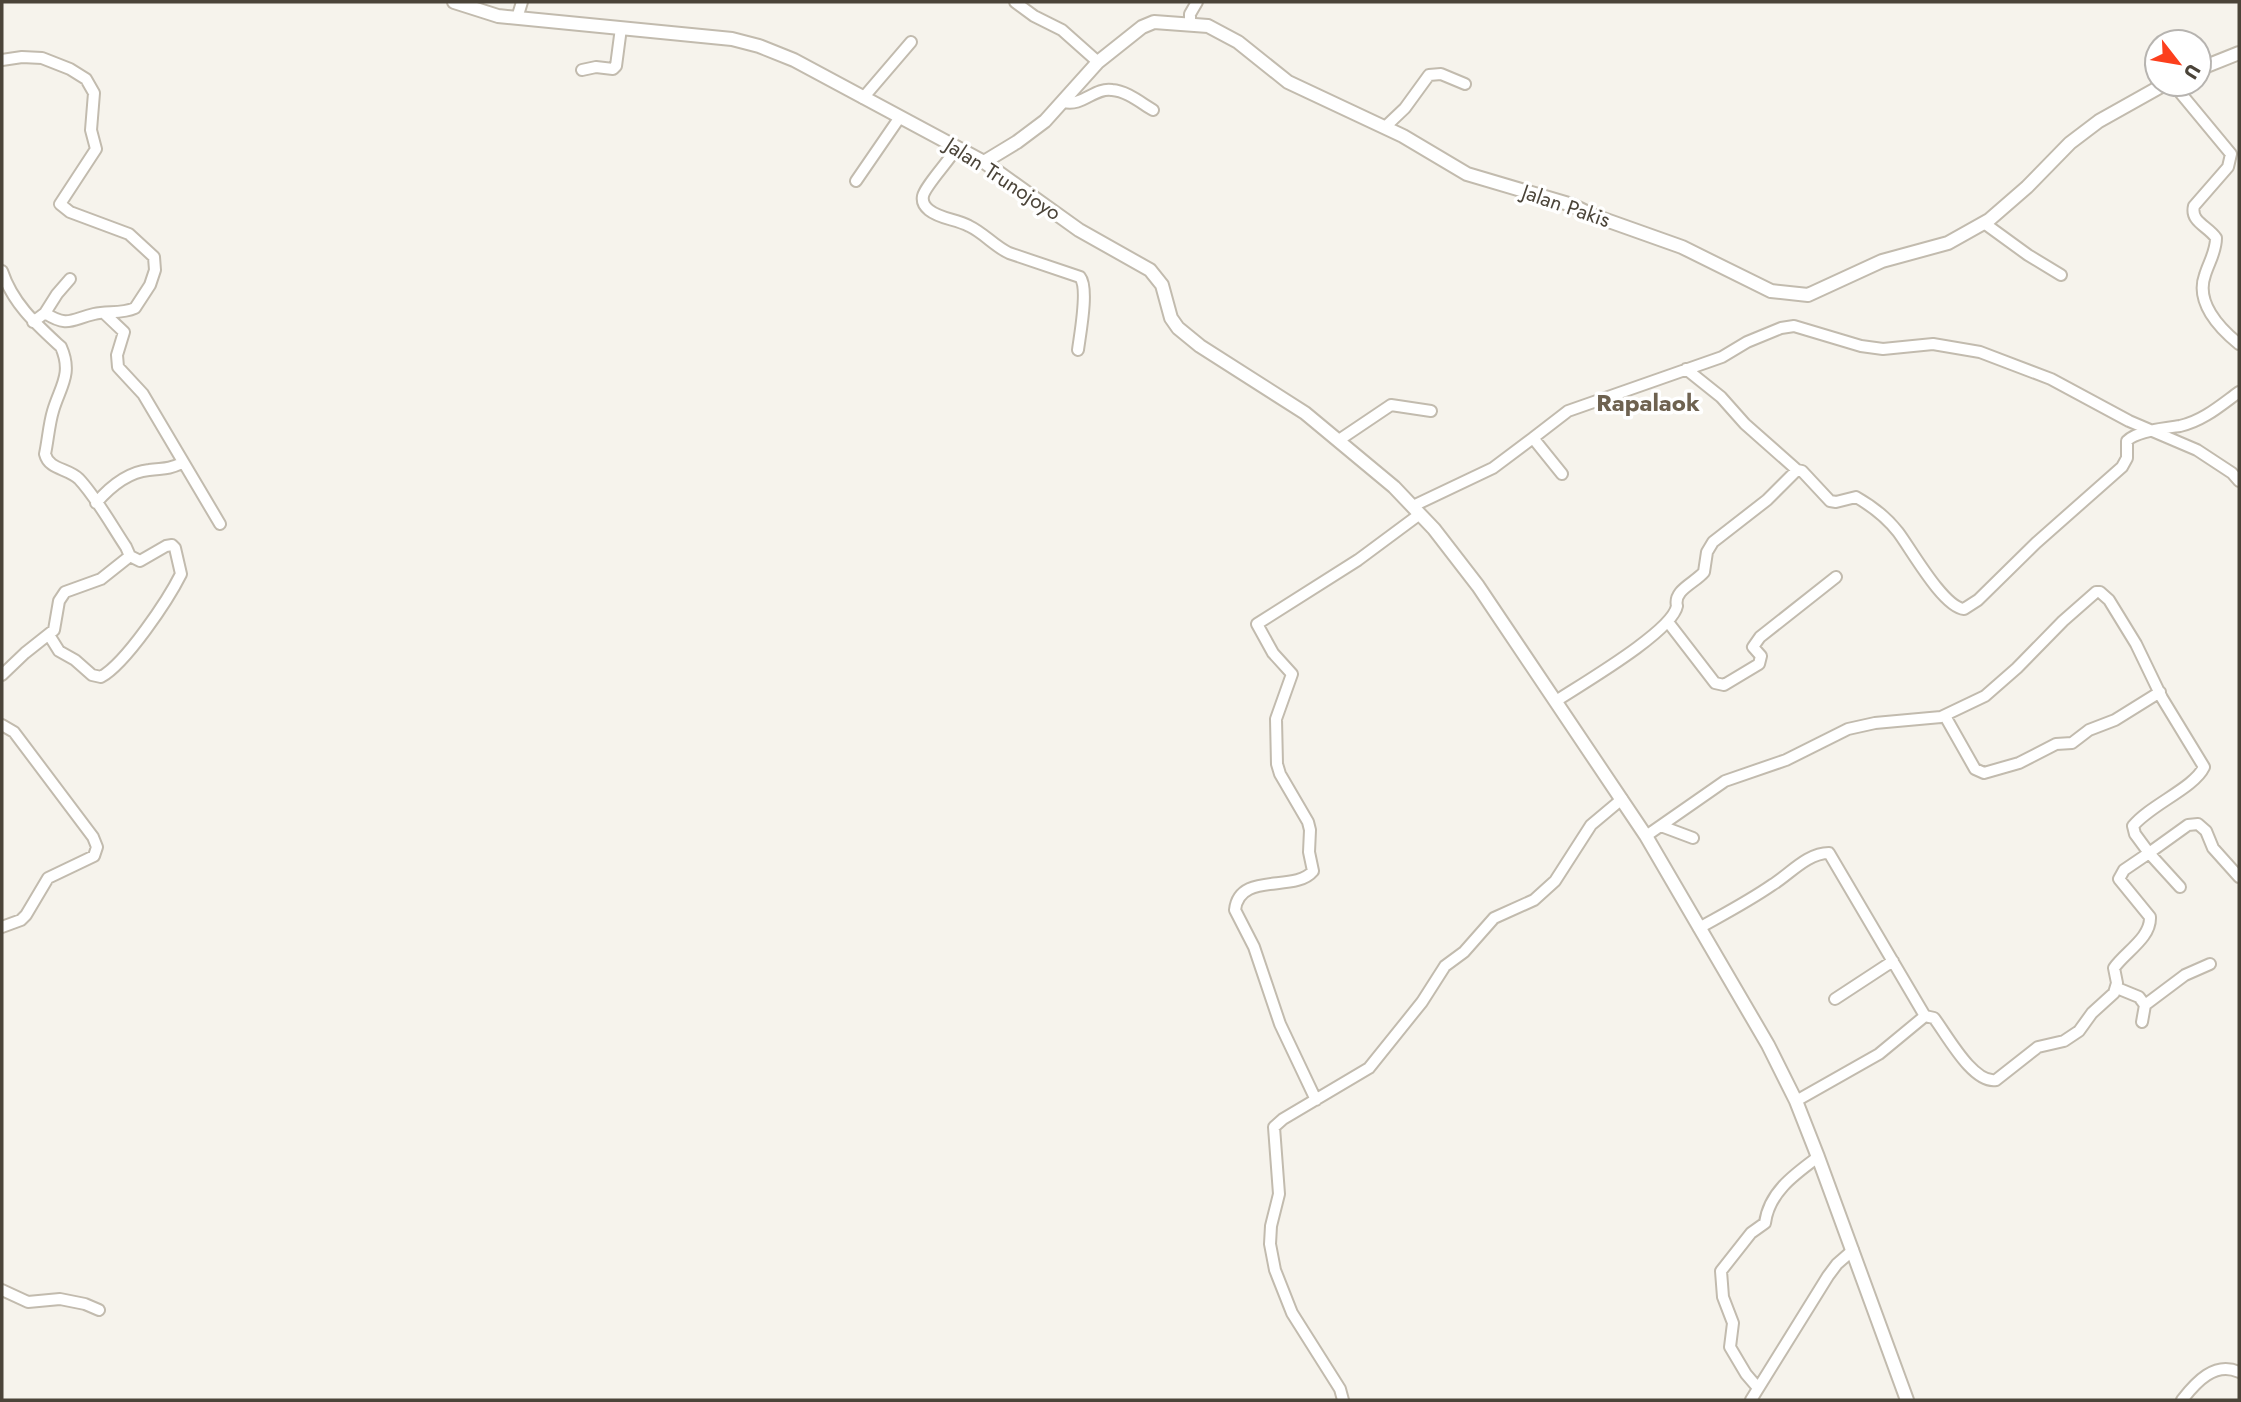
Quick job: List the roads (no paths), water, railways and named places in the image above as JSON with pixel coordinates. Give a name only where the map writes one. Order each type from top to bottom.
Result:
[{"type":"street","name":"Jalan Trunojoyo","points":[[454,2],[484,13],[517,18],[706,36],[747,43],[794,60],[984,162],[1079,230],[1150,270],[1162,285],[1171,318],[1178,328],[1200,346],[1283,398],[1395,487],[1444,541],[1478,586],[1556,701],[1646,836],[1745,1004],[1796,1101],[1907,1400]]},
{"type":"street","points":[[517,18],[523,2]]},
{"type":"street","points":[[1015,2],[1034,16],[1062,30],[1098,62]]},
{"type":"street","points":[[1190,26],[1190,14],[1197,2]]},
{"type":"street","name":"Jalan Pakis","points":[[984,162],[1032,132],[1064,102],[1098,62],[1149,23],[1215,28],[1238,42],[1288,82],[1385,127],[1478,179],[1564,203],[1682,247],[1761,287],[1801,296],[1814,294],[1874,264],[1948,243],[1984,223],[2008,206],[2070,143],[2089,128],[2143,97]]},
{"type":"street","points":[[582,70],[596,67],[613,69],[616,66],[621,28]]},
{"type":"street","points":[[863,97],[911,42]]},
{"type":"street","points":[[2213,63],[2239,53]]},
{"type":"street","points":[[2,60],[36,57],[78,73],[89,83],[94,93],[91,130],[96,149],[87,166],[61,200],[61,206],[70,212],[129,233],[155,260],[150,285],[139,304],[131,310],[93,314],[68,322],[45,313]]},
{"type":"street","points":[[1385,127],[1405,108],[1429,75],[1441,74],[1465,84]]},
{"type":"street","points":[[1064,102],[1074,103],[1112,89],[1153,110]]},
{"type":"street","points":[[2184,98],[2231,155],[2228,167],[2194,206],[2192,212],[2195,219],[2216,238],[2202,286],[2208,308],[2239,344]]},
{"type":"street","points":[[856,181],[900,117]]},
{"type":"street","points":[[957,147],[951,159],[924,191],[922,199],[925,205],[942,217],[971,227],[1009,253],[1080,277],[1084,282],[1084,292],[1078,350]]},
{"type":"street","points":[[1984,223],[2061,275]]},
{"type":"street","points":[[2,271],[15,299],[33,323],[61,347],[66,375],[53,410],[46,458],[53,466],[66,470],[79,479],[130,556],[140,561],[166,546],[173,545],[181,574],[131,648],[101,677],[92,675],[75,660],[58,651],[49,635]]},
{"type":"street","points":[[33,323],[45,313],[70,279]]},
{"type":"street","points":[[104,313],[124,333],[117,355],[118,367],[143,394],[220,524]]},
{"type":"street","points":[[1316,1100],[1280,1024],[1254,947],[1236,910],[1241,896],[1255,887],[1298,880],[1309,876],[1313,871],[1308,822],[1277,764],[1276,719],[1292,674],[1273,653],[1256,624],[1358,560],[1416,510],[1493,468],[1568,411],[1722,357],[1767,333],[1794,326],[1861,346],[1883,349],[1933,344],[1980,352],[2051,379],[2129,421],[2212,459],[2239,481]]},
{"type":"street","points":[[1686,369],[1721,397],[1745,424],[1797,470],[1802,471],[1830,501],[1856,497],[1885,517],[1947,599],[1957,608],[1964,609],[1978,600],[2036,543],[2122,467],[2127,458],[2128,439],[2151,430],[2197,421],[2239,392]]},
{"type":"street","points":[[2239,392],[2239,399]]},
{"type":"street","points":[[1339,440],[1391,405],[1431,411]]},
{"type":"street","points":[[1533,438],[1562,474]]},
{"type":"street","points":[[96,503],[121,481],[137,473],[168,469],[182,463]]},
{"type":"street","points":[[1556,701],[1627,655],[1668,622],[1676,612],[1678,594],[1704,572],[1707,552],[1713,542],[1767,500],[1797,470]]},
{"type":"street","points":[[2,674],[57,626],[57,608],[65,592],[101,579],[130,556]]},
{"type":"street","points":[[1668,622],[1716,683],[1724,685],[1759,664],[1761,656],[1753,647],[1760,637],[1836,577]]},
{"type":"street","points":[[1646,836],[1725,781],[1786,760],[1848,729],[1875,723],[1945,716],[1984,696],[2097,592],[2109,600],[2137,644],[2160,692],[2204,767],[2199,776],[2133,826],[2135,834],[2149,853],[2180,887]]},
{"type":"street","points":[[1945,716],[1975,769],[1984,773],[2019,763],[2056,744],[2072,743],[2089,730],[2115,720],[2160,692]]},
{"type":"street","points":[[2,725],[14,732],[93,837],[97,847],[94,856],[48,878],[26,915],[21,920],[2,927]]},
{"type":"street","points":[[1343,1400],[1340,1389],[1292,1313],[1278,1282],[1270,1244],[1271,1226],[1279,1194],[1275,1127],[1283,1119],[1369,1068],[1422,1002],[1446,966],[1465,952],[1494,918],[1541,895],[1555,881],[1591,825],[1622,799]]},
{"type":"street","points":[[2117,988],[2114,968],[2147,932],[2150,922],[2150,917],[2119,879],[2124,870],[2188,825],[2198,824],[2206,831],[2213,848],[2239,877]]},
{"type":"street","points":[[1661,826],[1693,838]]},
{"type":"street","points":[[1699,928],[1774,884],[1796,866],[1827,852],[1833,856],[1925,1016],[1934,1018],[1963,1060],[1982,1078],[1991,1081],[1996,1080],[2038,1047],[2073,1036],[2117,988]]},
{"type":"street","points":[[1835,999],[1893,961]]},
{"type":"street","points":[[2142,1022],[2146,1005],[2185,975],[2210,964]]},
{"type":"street","points":[[2117,988],[2139,997],[2146,1005]]},
{"type":"street","points":[[1796,1101],[1879,1054],[1925,1016]]},
{"type":"street","points":[[1758,1388],[1730,1347],[1732,1323],[1723,1297],[1721,1271],[1751,1233],[1764,1224],[1782,1186],[1818,1157]]},
{"type":"street","points":[[1751,1400],[1828,1276],[1853,1250]]},
{"type":"street","points":[[2,1290],[28,1302],[60,1299],[99,1310]]},
{"type":"street","points":[[2226,1368],[2239,1360]]},
{"type":"street","points":[[2182,1400],[2196,1384],[2216,1369],[2226,1368],[2239,1372]]},
{"type":"district","name":"Rapalaok","points":[[1648,402]]}]
